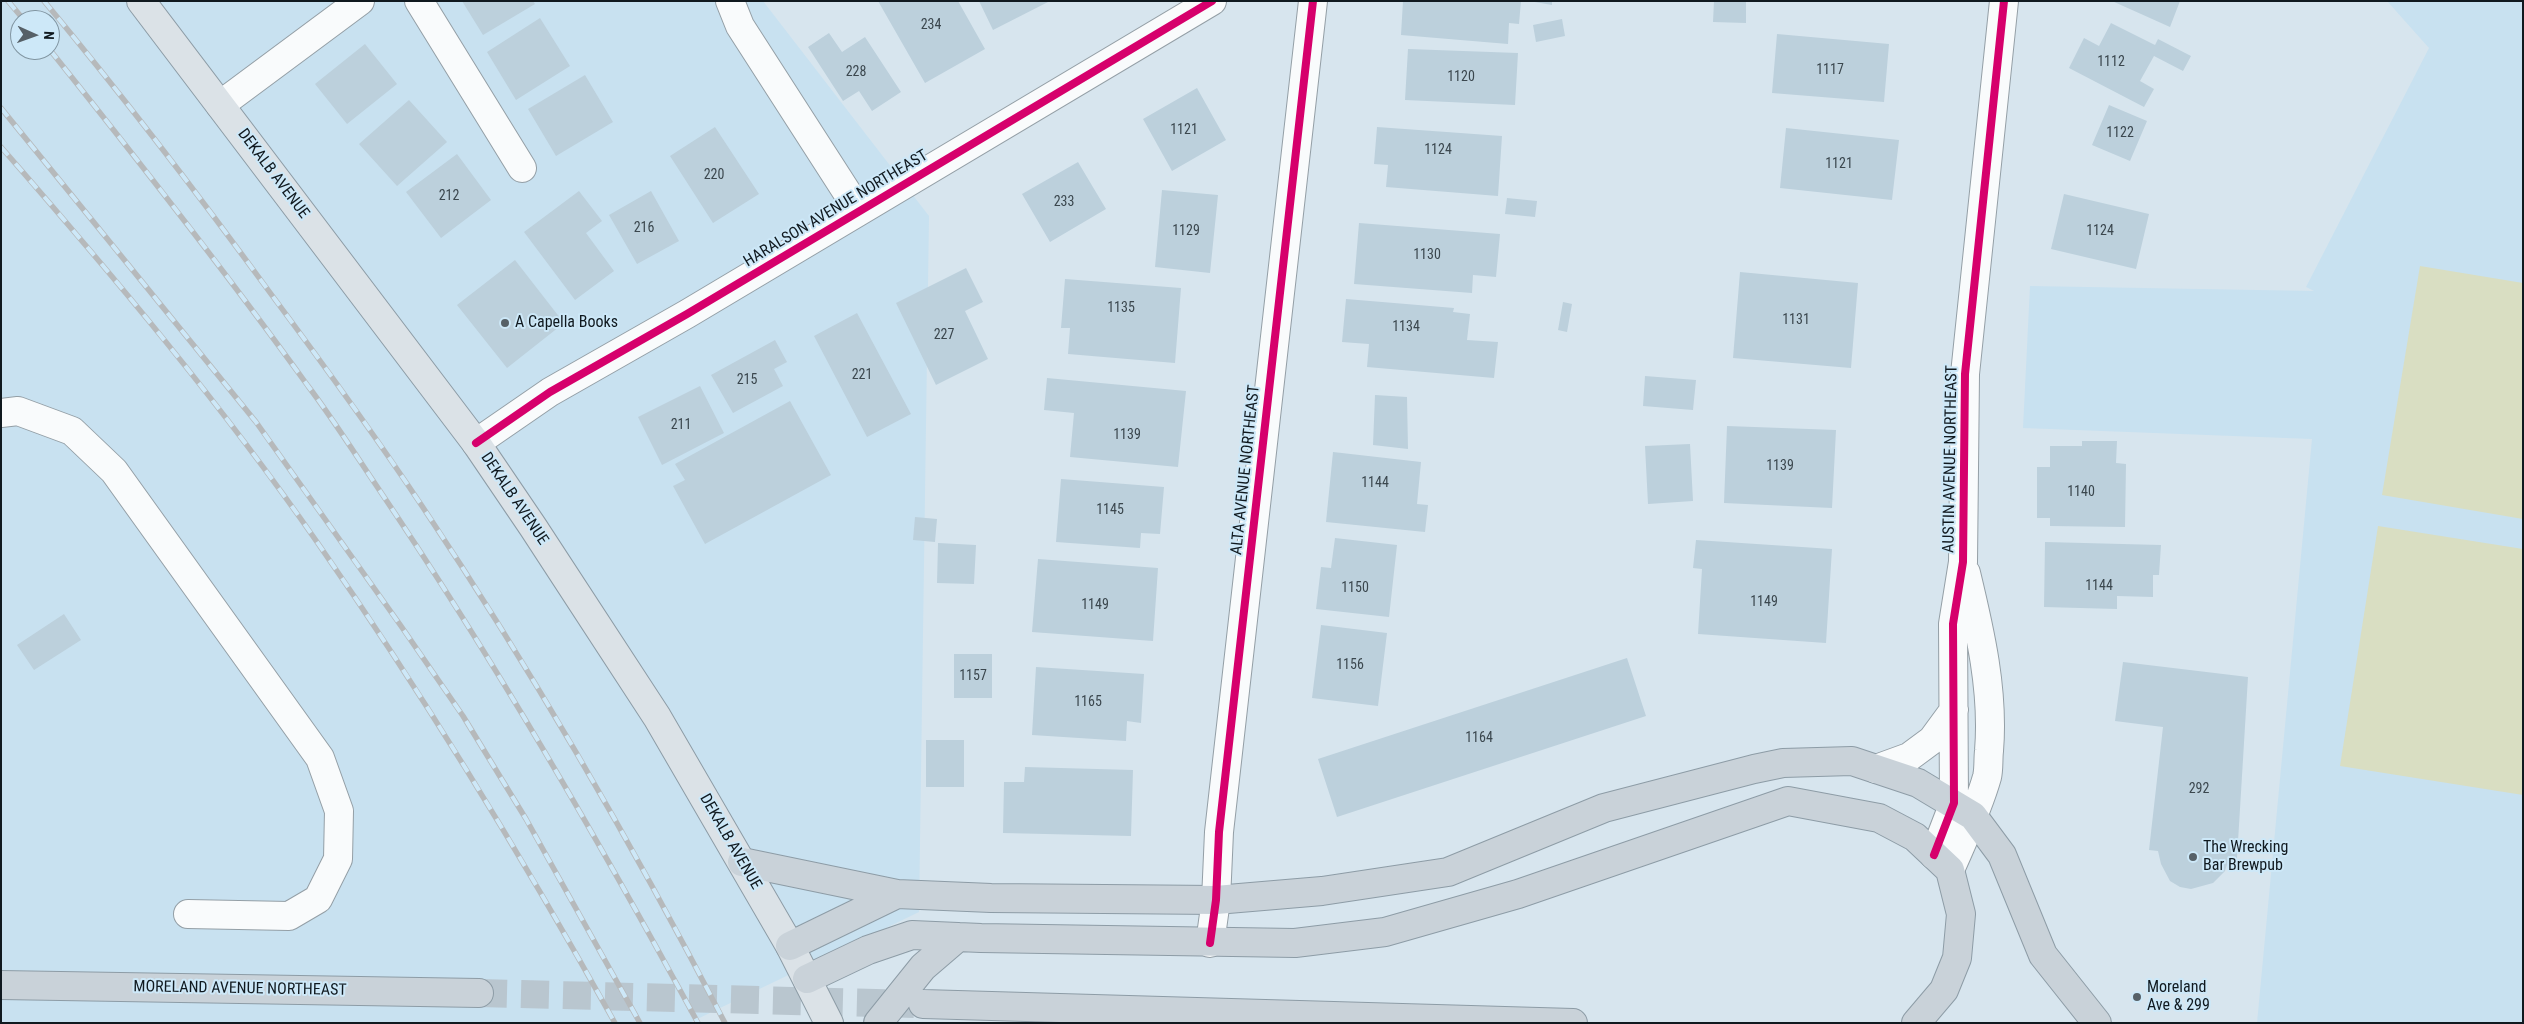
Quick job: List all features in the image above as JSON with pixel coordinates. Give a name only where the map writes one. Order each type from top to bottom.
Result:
[{"type":"highway","points":[[742,862],[896,894],[991,898],[1216,900],[1322,891],[1448,872],[1604,808],[1754,769],[1783,764],[1852,761],[1918,783],[1964,810],[2002,855],[2043,955],[2097,1023]]},
{"type":"highway","points":[[807,979],[868,950],[912,935],[1210,943],[1295,943],[1385,932],[1518,894],[1788,801],[1879,818],[1915,837],[1942,862],[1961,914],[1957,958],[1944,990],[1916,1023]]},
{"type":"highway","points":[[790,946],[896,894]]},
{"type":"highway","points":[[878,1023],[923,967],[958,937]]},
{"type":"highway","name":"MORELAND AVENUE NORTHEAST","points":[[1,985],[479,993]]},
{"type":"highway","points":[[923,1004],[1573,1023]]},
{"type":"main road","name":"DEKALB AVENUE","points":[[141,1],[476,443],[657,717],[790,946],[829,1023]]},
{"type":"street","points":[[220,105],[360,1]]},
{"type":"street","points":[[419,1],[522,168]]},
{"type":"street","points":[[730,1],[740,26],[859,211]]},
{"type":"street","name":"HARALSON AVENUE NORTHEAST","points":[[476,443],[550,392],[687,314],[1212,1]]},
{"type":"street","name":"ALTA AVENUE NORTHEAST","points":[[1210,943],[1216,900],[1219,832],[1313,1]]},
{"type":"street","name":"AUSTIN AVENUE NORTHEAST","points":[[1964,810],[1954,710],[1953,624],[1963,562],[1965,374],[2004,1]]},
{"type":"street","points":[[9,412],[72,431],[114,471],[320,758],[339,811],[338,859],[318,899],[289,916],[188,914]]},
{"type":"street","name":"AUSTIN AVENUE NORTHEAST","points":[[1942,862],[1964,810],[1987,776],[1991,730],[1989,693],[1979,629],[1963,562]]},
{"type":"street","points":[[1876,769],[1909,756],[1932,740],[1954,710]]},
{"type":"shaded area","points":[[1,1],[763,1],[929,216],[919,912],[689,1023],[1,1023]]},
{"type":"shaded area","points":[[2387,1],[2523,1],[2523,1023],[2257,1023],[2312,439],[2023,428],[2030,286],[2314,291],[2306,287],[2429,48]]},
{"type":"green space","points":[[2420,266],[2523,283],[2523,519],[2382,495]]},
{"type":"green space","points":[[2378,526],[2523,549],[2523,795],[2340,766]]},
{"type":"building","points":[[462,1],[533,1],[535,4],[483,35]]},
{"type":"building","points":[[878,1],[958,1],[985,49],[925,83]]},
{"type":"building","points":[[979,1],[1050,1],[993,30]]},
{"type":"building","points":[[1403,1],[1521,1],[1519,24],[1509,23],[1508,44],[1401,35]]},
{"type":"building","points":[[1529,1],[1552,1],[1552,5]]},
{"type":"building","points":[[1714,1],[1746,1],[1746,23],[1713,22]]},
{"type":"building","points":[[2112,1],[2180,1],[2170,27]]},
{"type":"building","points":[[540,18],[570,66],[516,100],[487,52]]},
{"type":"building","points":[[1562,19],[1565,36],[1536,42],[1533,25]]},
{"type":"building","points":[[2111,23],[2155,45],[2158,39],[2191,56],[2183,71],[2154,56],[2140,81],[2154,89],[2144,107],[2069,68],[2084,38],[2099,46]]},
{"type":"building","points":[[829,33],[842,52],[865,37],[901,92],[872,111],[859,91],[843,101],[808,47]]},
{"type":"building","points":[[1777,34],[1889,44],[1884,102],[1772,93]]},
{"type":"building","points":[[365,44],[397,84],[347,124],[315,84]]},
{"type":"building","points":[[1408,49],[1518,53],[1515,105],[1405,100]]},
{"type":"building","points":[[585,75],[613,122],[556,156],[528,109]]},
{"type":"building","points":[[1197,88],[1226,140],[1172,171],[1143,119]]},
{"type":"building","points":[[409,100],[447,142],[397,186],[359,144]]},
{"type":"building","points":[[2109,105],[2147,121],[2130,161],[2092,145]]},
{"type":"building","points":[[715,127],[759,194],[713,223],[670,156]]},
{"type":"building","points":[[1377,127],[1502,136],[1498,196],[1386,187],[1388,165],[1374,164]]},
{"type":"building","points":[[1786,128],[1899,140],[1892,200],[1780,188]]},
{"type":"building","points":[[457,154],[491,200],[441,238],[406,192]]},
{"type":"building","points":[[1078,162],[1106,209],[1050,242],[1022,194]]},
{"type":"building","points":[[1162,190],[1218,195],[1210,273],[1155,267]]},
{"type":"building","points":[[579,191],[602,221],[586,233],[614,271],[575,300],[524,232]]},
{"type":"building","points":[[651,191],[679,241],[637,264],[609,215]]},
{"type":"building","points":[[2064,194],[2149,214],[2136,269],[2051,249]]},
{"type":"building","points":[[1507,198],[1537,201],[1535,217],[1505,214]]},
{"type":"building","points":[[1359,223],[1500,234],[1496,277],[1473,275],[1472,293],[1354,284]]},
{"type":"building","points":[[515,260],[564,323],[507,368],[457,305]]},
{"type":"building","points":[[966,268],[983,302],[965,311],[988,359],[936,385],[896,303]]},
{"type":"building","points":[[1740,272],[1858,283],[1851,368],[1733,358]]},
{"type":"building","points":[[1065,279],[1181,288],[1175,363],[1068,354],[1070,328],[1061,328]]},
{"type":"building","points":[[1346,299],[1454,308],[1453,312],[1470,314],[1467,340],[1498,342],[1494,378],[1367,367],[1369,344],[1342,342]]},
{"type":"building","points":[[1563,302],[1572,304],[1567,332],[1558,330]]},
{"type":"building","points":[[857,313],[911,414],[867,437],[814,336]]},
{"type":"building","points":[[775,340],[787,362],[774,369],[783,386],[733,413],[711,375]]},
{"type":"building","points":[[1645,376],[1696,380],[1693,410],[1643,406]]},
{"type":"building","points":[[1047,378],[1186,391],[1178,467],[1070,457],[1074,413],[1044,410]]},
{"type":"building","points":[[700,386],[724,433],[662,465],[638,417]]},
{"type":"building","points":[[1375,395],[1407,397],[1408,449],[1373,445]]},
{"type":"building","points":[[790,401],[831,475],[705,544],[673,486],[685,480],[675,464]]},
{"type":"building","points":[[1727,426],[1836,430],[1832,508],[1724,503]]},
{"type":"building","points":[[2082,441],[2117,441],[2116,463],[2126,464],[2125,527],[2050,526],[2050,518],[2037,518],[2037,467],[2050,467],[2050,446],[2082,446]]},
{"type":"building","points":[[1690,444],[1693,501],[1648,504],[1645,446]]},
{"type":"building","points":[[1333,452],[1421,462],[1417,504],[1428,505],[1425,532],[1326,522]]},
{"type":"building","points":[[1061,479],[1164,487],[1160,534],[1141,533],[1140,548],[1056,542]]},
{"type":"building","points":[[915,517],[937,519],[935,542],[913,540]]},
{"type":"building","points":[[1335,538],[1397,545],[1389,617],[1316,609],[1321,567],[1331,568]]},
{"type":"building","points":[[1696,540],[1832,549],[1826,643],[1698,634],[1702,569],[1693,568]]},
{"type":"building","points":[[2045,542],[2161,545],[2159,575],[2153,575],[2153,597],[2117,596],[2117,609],[2044,607]]},
{"type":"building","points":[[938,543],[976,545],[974,584],[937,583]]},
{"type":"building","points":[[1038,559],[1158,568],[1153,641],[1032,632]]},
{"type":"building","points":[[64,614],[81,640],[34,670],[17,645]]},
{"type":"building","points":[[1321,625],[1387,633],[1378,706],[1312,698]]},
{"type":"building","points":[[954,654],[992,654],[992,698],[954,698]]},
{"type":"building","points":[[1627,658],[1646,716],[1337,817],[1318,759]]},
{"type":"building","points":[[2123,662],[2248,677],[2237,858],[2229,858],[2225,871],[2213,883],[2191,889],[2180,887],[2170,881],[2161,864],[2158,851],[2149,850],[2163,727],[2115,721]]},
{"type":"building","points":[[1036,667],[1144,674],[1141,723],[1127,721],[1126,741],[1032,735]]},
{"type":"building","points":[[926,740],[964,740],[964,787],[926,787]]},
{"type":"building","points":[[1025,767],[1133,770],[1131,836],[1003,833],[1004,782],[1024,782]]},
{"type":"tunnel","points":[[479,993],[914,1004]]},
{"type":"railway","points":[[8,1],[16,10]]},
{"type":"railway","points":[[44,1],[216,219],[348,399],[422,506],[503,632],[581,760],[654,890],[725,1023]]},
{"type":"railway","points":[[58,60],[245,300],[326,411],[378,488],[463,619],[544,751],[584,818],[698,1023]]},
{"type":"railway","points":[[1,108],[256,422],[401,626],[463,716],[526,819],[640,1023]]},
{"type":"railway","points":[[1,147],[165,340],[243,440],[317,542],[396,659],[472,779],[545,900],[615,1023]]},
{"type":"cycle path","points":[[476,443],[550,392],[687,314],[1212,1]]},
{"type":"cycle path","points":[[1210,943],[1216,900],[1219,832],[1313,1]]},
{"type":"cycle path","points":[[1934,855],[1954,803],[1953,624],[1963,562],[1965,374],[2004,1]]},
{"type":"place","name":"A Capella Books","points":[[505,323]]},
{"type":"place","name":"The Wrecking Bar Brewpub","points":[[2193,857]]},
{"type":"place","name":"Moreland Ave & 299","points":[[2137,997]]}]
